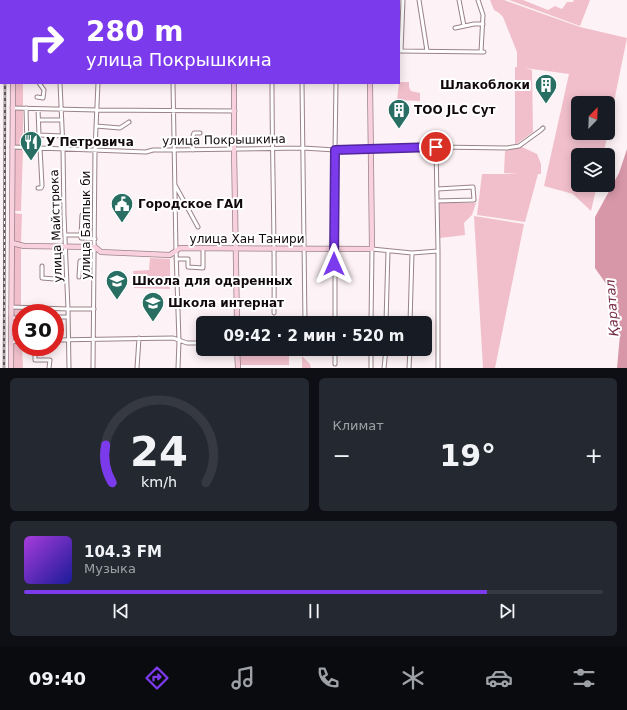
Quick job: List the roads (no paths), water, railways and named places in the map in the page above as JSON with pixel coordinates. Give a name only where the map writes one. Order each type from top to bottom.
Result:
[{"type":"street","points":[[402,0],[400,51],[483,52],[483,15],[478,0]]},
{"type":"street","points":[[419,0],[426,51]]},
{"type":"street","points":[[459,0],[464,26]]},
{"type":"street","points":[[455,28],[474,24],[483,24]]},
{"type":"street","points":[[11,368],[13,84]]},
{"type":"street","points":[[37,97],[43,98],[44,90],[40,84]]},
{"type":"street","name":"улица Майстрюка","points":[[60,84],[69,368]]},
{"type":"street","name":"улица Балпык би","points":[[93,368],[95,150],[98,84]]},
{"type":"street","points":[[173,84],[179,340],[178,368]]},
{"type":"street","points":[[234,84],[237,316]]},
{"type":"street","points":[[272,84],[275,249],[274,313]]},
{"type":"street","points":[[302,84],[305,316]]},
{"type":"street","points":[[335,316],[334,249],[336,84]]},
{"type":"street","points":[[370,84],[372,250],[371,316]]},
{"type":"street","points":[[12,108],[234,111]]},
{"type":"street","points":[[26,108],[27,147]]},
{"type":"street","points":[[38,109],[39,135],[62,136]]},
{"type":"street","points":[[38,120],[61,120]]},
{"type":"street","points":[[96,126],[120,128],[128,122]]},
{"type":"street","name":"улица Покрышкина","points":[[12,147],[146,152],[153,150],[303,148],[335,150],[436,147],[507,148],[519,146],[542,128]]},
{"type":"street","points":[[193,150],[194,133],[200,133]]},
{"type":"street","points":[[436,147],[438,368]]},
{"type":"street","points":[[38,188],[41,188],[42,186],[40,148]]},
{"type":"street","points":[[175,184],[198,227]]},
{"type":"street","points":[[437,189],[473,187],[474,200],[437,201]]},
{"type":"street","points":[[81,236],[82,215]]},
{"type":"street","points":[[65,235],[95,239]]},
{"type":"street","name":"улица Хан Танири","points":[[12,243],[24,246],[95,247],[101,252],[170,255],[180,248],[334,249],[412,253],[438,251]]},
{"type":"street","points":[[176,259],[188,260],[188,267],[203,268],[203,248]]},
{"type":"street","points":[[386,316],[388,251]]},
{"type":"street","points":[[410,316],[412,253]]},
{"type":"street","points":[[79,277],[80,261],[94,260]]},
{"type":"street","points":[[42,266],[42,278],[67,280]]},
{"type":"street","points":[[64,309],[94,309]]},
{"type":"street","points":[[137,368],[139,338]]},
{"type":"street","points":[[64,340],[173,338],[187,343],[196,343]]},
{"type":"street","points":[[35,356],[35,360],[50,360],[50,368]]},
{"type":"street","points":[[237,356],[238,368]]},
{"type":"street","points":[[335,356],[335,364]]},
{"type":"street","points":[[371,356],[371,368]]},
{"type":"street","points":[[384,368],[385,356]]},
{"type":"street","points":[[409,368],[410,356]]},
{"type":"railway","points":[[4,368],[5,84]]},
{"type":"place","name":"Шлакоблоки","points":[[546,104]]},
{"type":"place","name":"ТОО JLC Сут","points":[[399,130]]},
{"type":"place","name":"У Петровича","points":[[31,162]]},
{"type":"place","name":"Городское ГАИ","points":[[122,224]]},
{"type":"place","name":"Школа для одаренных","points":[[117,300]]},
{"type":"place","name":"Школа интернат","points":[[153,322]]},
{"type":"water label","name":"Қаратал","points":[[612,308]]}]
